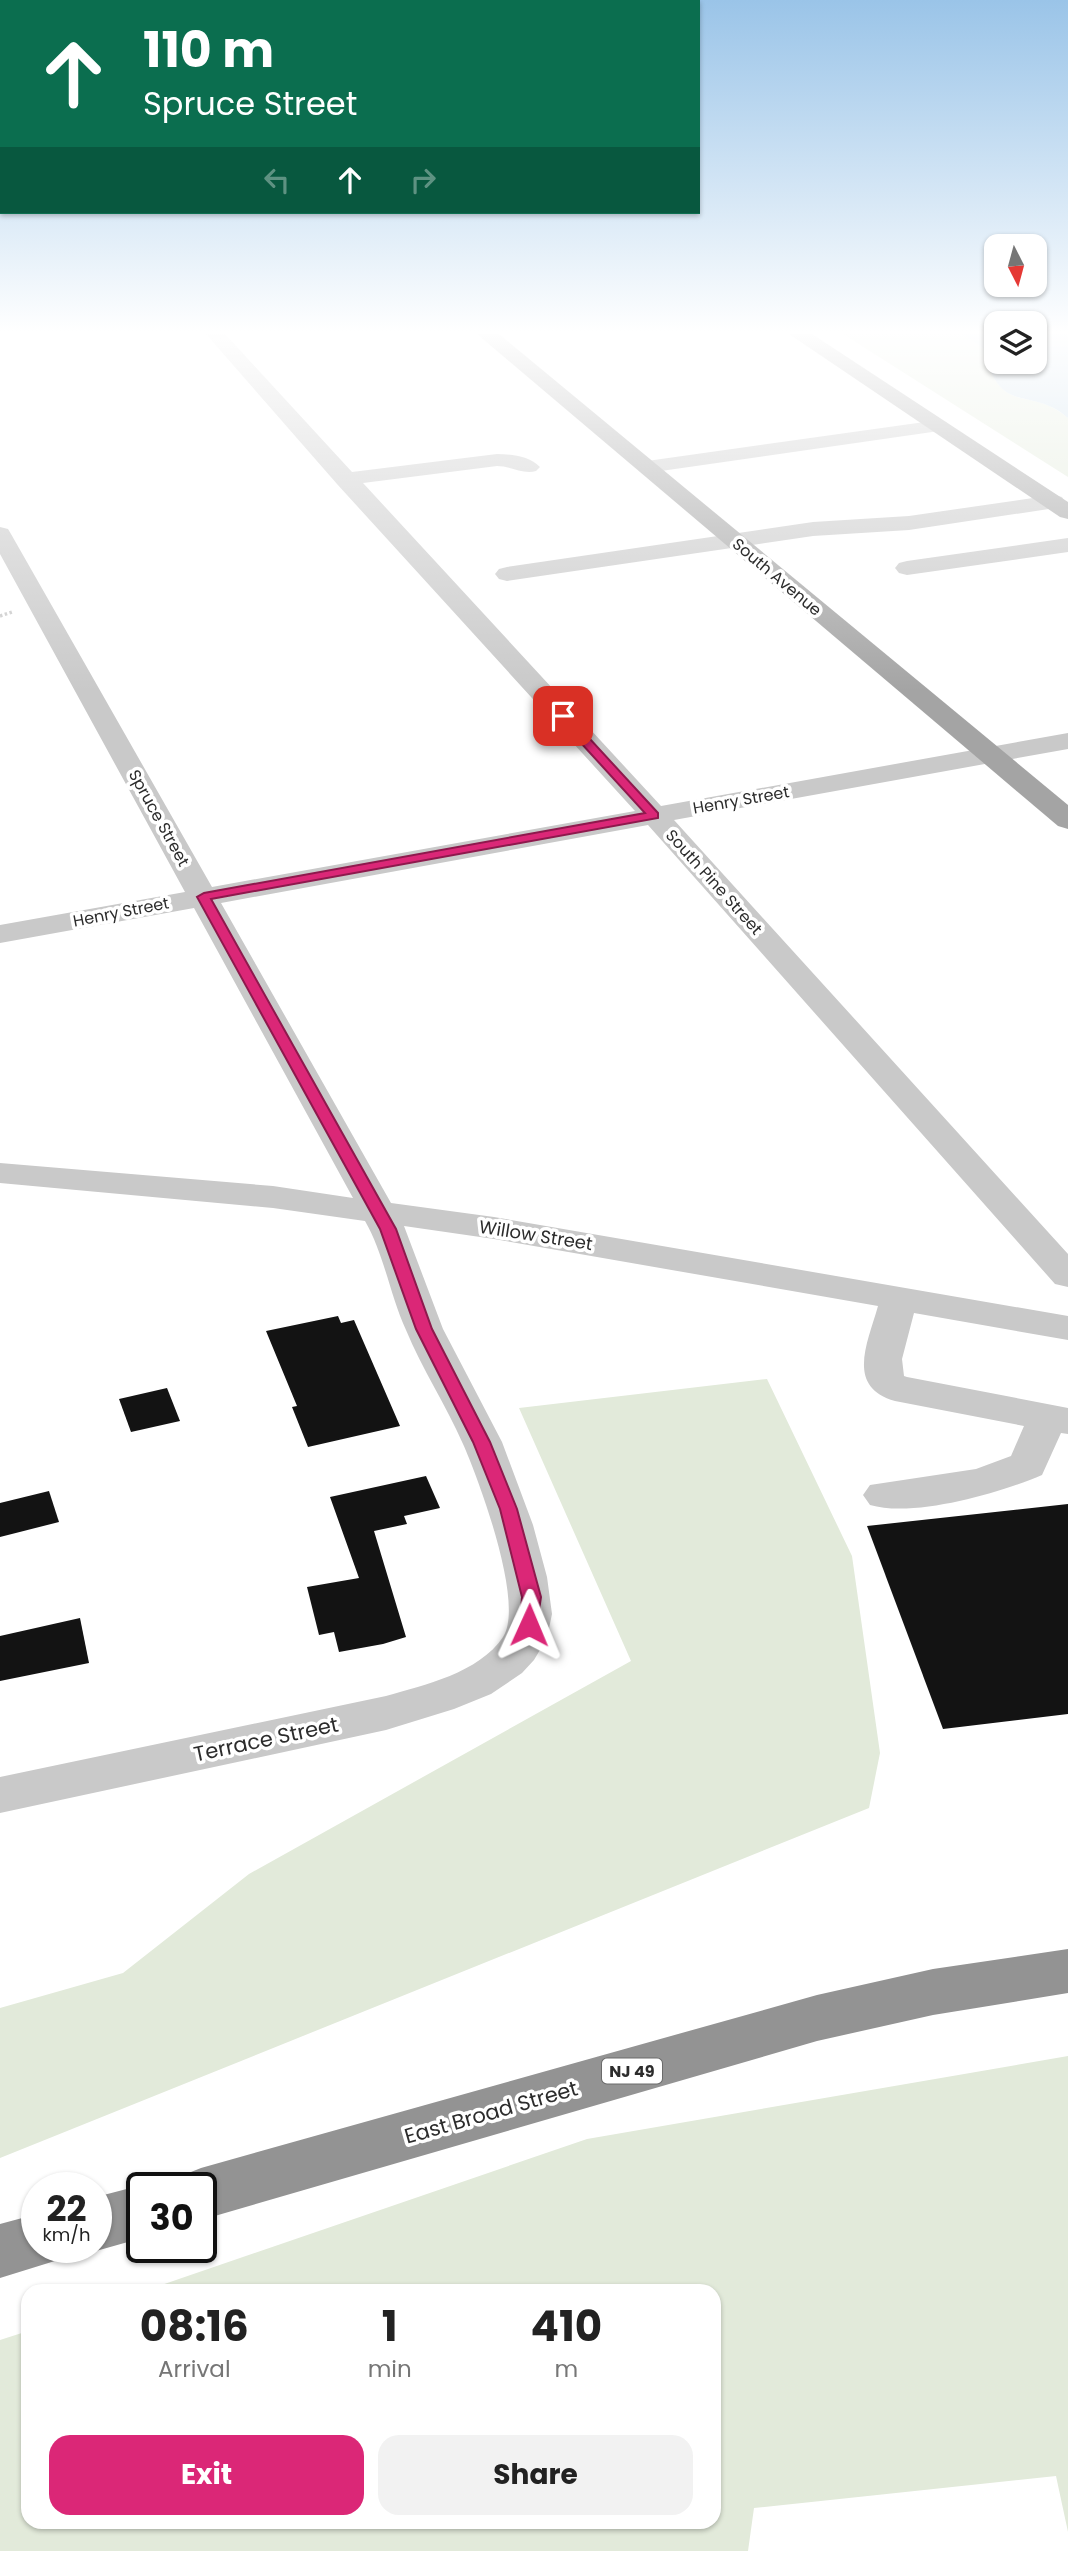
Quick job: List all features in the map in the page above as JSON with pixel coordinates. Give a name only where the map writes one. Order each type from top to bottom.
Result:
[{"type":"highway","name":"East Broad Street","points":[[217,2189],[817,2018],[933,1993],[1068,1971]]},
{"type":"highway","points":[[0,2251],[21,2245]]},
{"type":"main road","name":"South Avenue","points":[[630,453],[1068,820]]},
{"type":"main road","points":[[980,453],[1061,507]]},
{"type":"street","name":"South Pine Street","points":[[322,453],[654,816],[1068,1276]]},
{"type":"street","points":[[647,467],[746,453]]},
{"type":"street","points":[[345,479],[497,460],[510,460],[528,467]]},
{"type":"street","points":[[507,574],[813,529],[909,523],[1061,507]]},
{"type":"street","name":"Spruce Street","points":[[0,534],[388,1229],[424,1329],[482,1442],[509,1509],[531,1597],[529,1625],[518,1650]]},
{"type":"street","points":[[907,568],[1068,545]]},
{"type":"street","name":"Henry Street","points":[[0,934],[1068,741]]},
{"type":"street","name":"Willow Street","points":[[0,1173],[273,1197],[508,1230],[1068,1328]]},
{"type":"street","points":[[884,1494],[933,1490],[1003,1476],[1028,1465],[1057,1419],[895,1388],[885,1381],[883,1359],[899,1298]]},
{"type":"street","name":"Terrace Street","points":[[0,1795],[386,1713],[468,1685],[496,1669],[518,1650]]},
{"type":"green space","points":[[1030,453],[1068,453],[1068,477]]},
{"type":"green space","points":[[767,1379],[852,1556],[880,1753],[869,1808],[0,2158],[0,2008],[123,1973],[249,1874],[631,1661],[519,1408]]},
{"type":"green space","points":[[1068,2056],[1068,2532],[1056,2476],[754,2508],[748,2551],[0,2551],[0,2340],[21,2333],[21,2529],[721,2529],[721,2284],[164,2284],[587,2139]]},
{"type":"building","points":[[338,1316],[341,1323],[354,1320],[400,1426],[308,1447],[292,1407],[297,1406],[266,1331]]},
{"type":"building","points":[[167,1388],[180,1421],[131,1432],[119,1399]]},
{"type":"building","points":[[426,1476],[440,1508],[404,1516],[407,1524],[374,1531],[406,1637],[339,1652],[334,1632],[319,1635],[307,1587],[359,1578],[330,1497]]},
{"type":"building","points":[[49,1491],[59,1522],[0,1537],[0,1503]]},
{"type":"building","points":[[1068,1504],[1068,1714],[943,1729],[867,1526]]},
{"type":"building","points":[[80,1618],[89,1663],[0,1681],[0,1636]]},
{"type":"route","points":[[529,1625],[531,1597],[509,1509],[482,1442],[424,1329],[388,1229],[204,897],[654,816],[563,716]]}]
